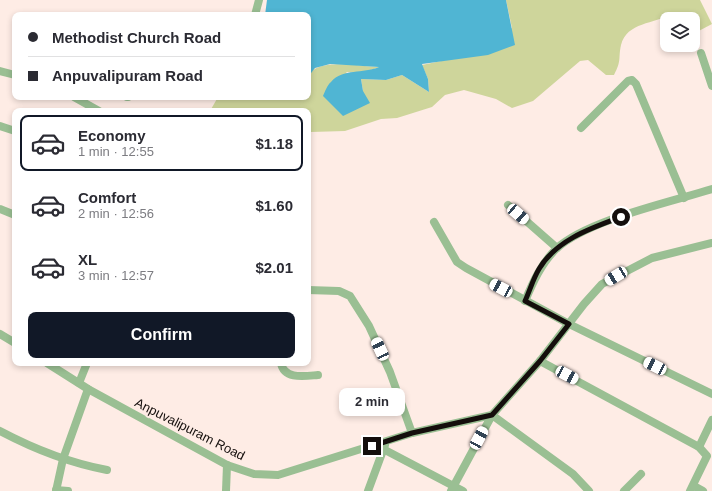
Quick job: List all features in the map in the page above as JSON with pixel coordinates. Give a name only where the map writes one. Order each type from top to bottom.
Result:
[{"type":"street","points":[[256,12],[259,0]]},
{"type":"street","points":[[701,53],[712,86]]},
{"type":"street","points":[[0,71],[12,74]]},
{"type":"street","points":[[581,128],[628,81],[632,80],[636,84],[684,198]]},
{"type":"street","points":[[79,100],[94,108]]},
{"type":"street","points":[[0,126],[12,130]]},
{"type":"street","points":[[525,301],[539,269],[557,248],[584,231],[633,213],[712,190]]},
{"type":"street","points":[[508,205],[557,248]]},
{"type":"street","points":[[0,209],[12,214]]},
{"type":"street","points":[[434,222],[457,262],[569,324],[712,394]]},
{"type":"street","points":[[453,489],[492,415],[540,361],[602,284],[652,258],[710,246]]},
{"type":"street","points":[[311,290],[339,291],[350,296],[369,326],[390,372],[412,433]]},
{"type":"street","points":[[0,334],[12,341]]},
{"type":"street","points":[[540,361],[700,447],[706,456],[692,488],[703,491]]},
{"type":"street","name":"Anpuvalipuram Road","points":[[52,366],[88,389],[227,465],[254,474],[278,475],[385,446],[412,433],[492,415]]},
{"type":"street","points":[[79,383],[87,366]]},
{"type":"street","points":[[282,366],[286,373],[295,376],[318,375]]},
{"type":"street","points":[[68,491],[56,490],[63,459],[88,389]]},
{"type":"street","points":[[492,415],[573,474],[589,491]]},
{"type":"street","points":[[700,447],[712,420]]},
{"type":"street","points":[[0,431],[21,443],[63,459],[107,470]]},
{"type":"street","points":[[368,491],[385,446],[453,489],[463,491]]},
{"type":"street","points":[[226,491],[227,465]]},
{"type":"street","points":[[624,491],[641,474]]},
{"type":"green space","points":[[506,0],[700,0],[712,24],[700,30],[700,12],[660,12],[660,19],[635,28],[624,37],[621,45],[618,66],[614,75],[606,75],[588,60],[580,61],[533,101],[512,108],[496,99],[464,90],[445,95],[432,107],[397,118],[381,119],[345,131],[311,132],[311,108],[212,108],[216,100],[311,100],[312,71],[319,67],[340,64],[380,67],[364,72],[346,72],[363,91],[361,79],[386,80],[402,75],[429,92],[428,79],[422,65],[446,60],[512,28]]},
{"type":"water","points":[[267,0],[506,0],[515,45],[488,55],[422,64],[428,79],[429,92],[402,75],[386,80],[361,79],[363,91],[370,103],[343,116],[323,96],[328,85],[341,75],[379,67],[330,64],[315,68],[311,73],[311,12],[265,12]]},
{"type":"route","points":[[372,446],[412,433],[492,415],[540,361],[569,324],[525,301],[539,269],[557,248],[584,231],[621,217]]}]
